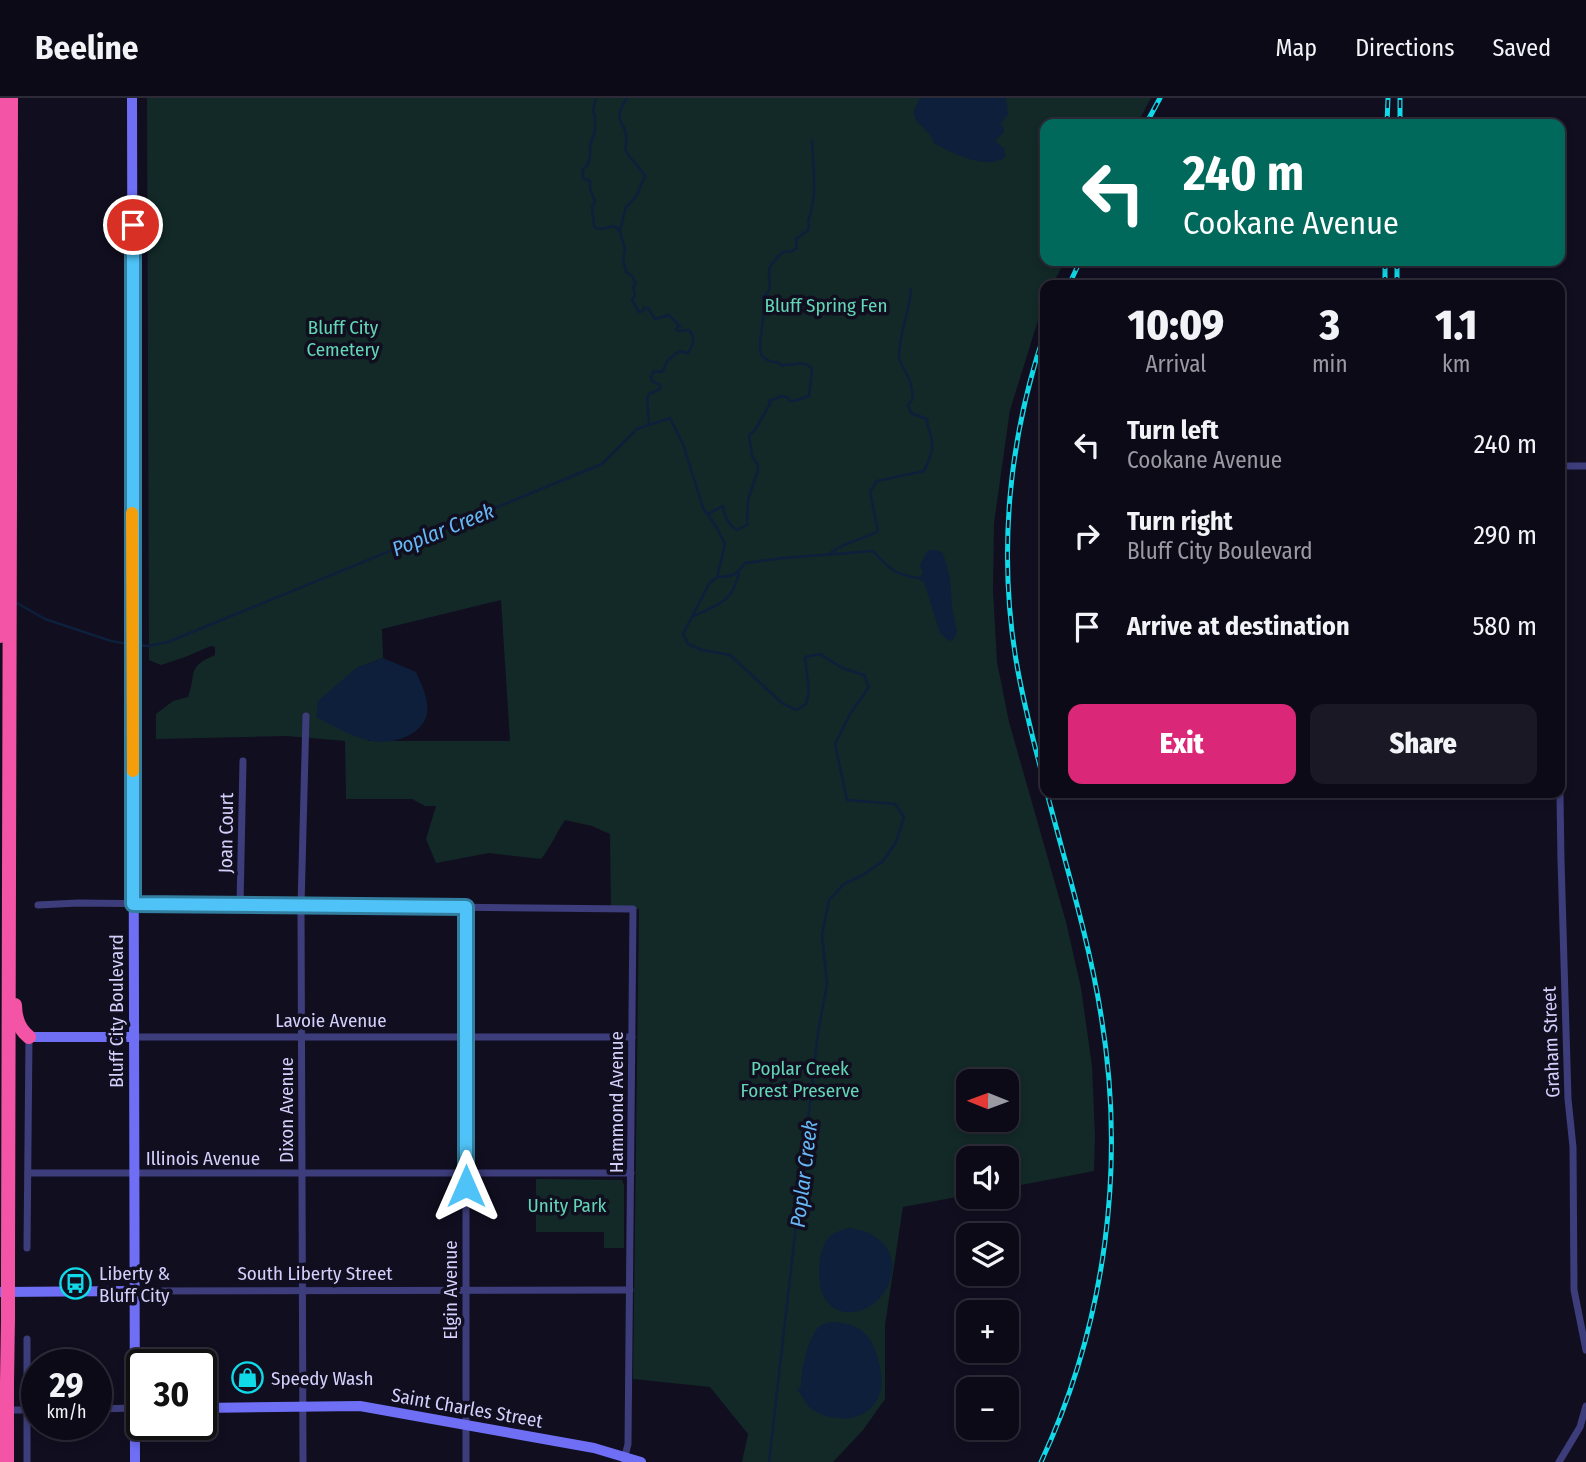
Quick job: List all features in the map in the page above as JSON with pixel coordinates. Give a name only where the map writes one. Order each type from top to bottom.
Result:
[{"type":"highway","points":[[1,98],[8,926],[7,1462]]},
{"type":"highway","points":[[5,581],[11,98]]},
{"type":"highway","points":[[0,636],[5,614]]},
{"type":"highway","points":[[8,926],[14,953],[15,1014],[21,1029],[29,1037]]},
{"type":"main road","name":"Bluff City Boulevard","points":[[132,98],[134,1174],[137,1349]]},
{"type":"main road","name":"Lavoie Avenue","points":[[29,1037],[134,1037]]},
{"type":"main road","name":"South Liberty Street","points":[[0,1292],[135,1291]]},
{"type":"main road","name":"Saint Charles Street","points":[[217,1408],[360,1406],[594,1448],[624,1460],[641,1462]]},
{"type":"main road","name":"Bluff City Boulevard","points":[[135,1462],[137,1440]]},
{"type":"street","points":[[1565,466],[1586,466]]},
{"type":"street","name":"Dixon Avenue","points":[[303,1462],[301,906],[306,716]]},
{"type":"street","name":"Joan Court","points":[[240,905],[243,761]]},
{"type":"street","name":"Graham Street","points":[[1560,798],[1568,1099],[1573,1147],[1574,1290],[1586,1350]]},
{"type":"street","points":[[38,905],[466,907]]},
{"type":"street","name":"Hammond Avenue","points":[[466,907],[633,909],[628,1444],[624,1460]]},
{"type":"street","name":"Elgin Avenue","points":[[466,907],[466,1462]]},
{"type":"street","points":[[27,1248],[29,1037]]},
{"type":"street","name":"Lavoie Avenue","points":[[134,1037],[632,1037]]},
{"type":"street","name":"Illinois Avenue","points":[[28,1173],[631,1172]]},
{"type":"street","name":"South Liberty Street","points":[[135,1291],[630,1290]]},
{"type":"street","points":[[27,1339],[27,1349]]},
{"type":"street","points":[[1559,1462],[1580,1427],[1586,1406]]},
{"type":"street","points":[[0,1410],[21,1410]]},
{"type":"street","points":[[27,1440],[27,1462]]},
{"type":"green space","points":[[147,98],[1151,98],[1140,119],[1040,119],[1040,266],[1062,266],[1055,280],[1040,280],[1040,314],[1010,410],[994,523],[993,590],[997,662],[1009,722],[1066,922],[1081,988],[1092,1066],[1094,1171],[1019,1185],[1019,1146],[956,1146],[956,1197],[903,1207],[885,1325],[885,1399],[863,1430],[833,1462],[742,1462],[748,1434],[710,1387],[633,1379],[639,909],[611,909],[610,834],[592,826],[565,820],[541,859],[489,853],[436,863],[426,839],[436,806],[425,806],[412,799],[346,799],[345,741],[287,736],[156,739],[156,714],[173,701],[188,697],[196,667],[215,655],[215,647],[211,646],[161,665],[149,660]],"holes":[[[501,600],[510,741],[368,741],[356,668],[383,658],[382,629]]]},
{"type":"green space","name":"Unity Park","points":[[536,1179],[622,1180],[624,1248],[604,1248],[604,1232],[536,1232]]},
{"type":"water","points":[[920,98],[1006,98],[1008,115],[1000,124],[1004,127],[1004,132],[995,141],[1004,148],[1005,157],[998,161],[980,161],[959,156],[934,143],[915,118],[915,106]]},
{"type":"water","points":[[928,550],[943,553],[950,577],[957,632],[953,640],[949,641],[940,633],[924,582],[917,578],[923,574],[920,565]]},
{"type":"water","points":[[383,658],[416,672],[428,709],[424,722],[418,729],[393,741],[375,742],[316,717],[318,701],[356,668]]},
{"type":"water","points":[[849,1228],[872,1235],[881,1241],[888,1249],[892,1269],[890,1281],[878,1300],[855,1312],[831,1306],[820,1285],[820,1259],[825,1243],[836,1232]]},
{"type":"water","points":[[832,1322],[857,1328],[868,1337],[875,1350],[882,1378],[879,1396],[874,1405],[859,1416],[840,1418],[822,1414],[813,1410],[797,1390],[801,1386],[805,1356],[813,1334],[820,1326]]},
{"type":"waterway","points":[[596,98],[593,111],[595,131],[590,157],[583,169],[583,178],[590,181],[595,201],[592,208],[594,225],[601,229],[614,226],[620,231],[625,250],[623,259],[626,272],[636,284],[633,287],[635,295],[632,300],[639,312],[648,308],[655,319],[669,315],[680,326],[676,330],[689,330],[693,338],[688,353],[679,351],[667,361],[663,371],[654,371],[652,381],[660,385],[660,389],[649,394],[647,400],[649,423]]},
{"type":"waterway","points":[[620,230],[626,207],[636,197],[645,176],[625,149],[626,135],[619,116],[627,98]]},
{"type":"waterway","points":[[708,514],[723,506],[727,520],[737,530],[747,525],[748,500],[758,470],[752,456],[749,435],[755,430],[770,404],[769,401],[782,396],[790,401],[809,396],[812,369],[803,364],[782,366],[772,362],[762,356],[760,346],[763,297],[770,285],[769,269],[783,252],[797,248],[796,239],[808,230],[814,192],[812,141]]},
{"type":"waterway","points":[[829,554],[841,546],[878,531],[870,492],[877,481],[924,471],[931,454],[932,440],[927,419],[911,413],[908,405],[913,399],[911,386],[899,356],[911,289]]},
{"type":"waterway","name":"Poplar Creek","points":[[136,645],[148,646],[168,642],[602,464],[637,429],[670,418],[683,444],[703,508],[725,544],[717,577],[709,584],[683,634],[688,644],[702,650],[730,655],[782,703],[796,710],[806,704],[809,691],[805,657],[820,654],[842,668],[864,675],[869,687],[850,714],[835,744],[847,800],[895,804],[904,817],[896,842],[883,861],[844,884],[829,900],[822,935],[827,984],[818,1033],[769,1462]]},
{"type":"waterway","points":[[717,577],[733,574],[745,563],[873,551],[892,569],[917,578]]},
{"type":"waterway","name":"Poplar Creek","points":[[694,616],[724,601],[733,591],[739,573]]},
{"type":"waterway","name":"Poplar Creek","points":[[15,602],[45,619],[111,641],[129,644]]},
{"type":"railway","points":[[1149,119],[1160,98]]},
{"type":"railway","points":[[1387,119],[1388,98]]},
{"type":"railway","points":[[1400,98],[1400,119]]},
{"type":"railway","points":[[1071,280],[1078,266]]},
{"type":"railway","points":[[1385,266],[1385,280]]},
{"type":"railway","points":[[1397,266],[1397,280]]},
{"type":"railway","points":[[1040,349],[1015,453],[1008,536],[1008,577],[1016,660],[1040,766]]},
{"type":"railway","points":[[1041,1462],[1081,1355],[1095,1299],[1105,1243],[1111,1129],[1108,1072],[1096,987],[1077,903],[1048,798]]},
{"type":"slow traffic","points":[[132,513],[133,771]]},
{"type":"place","name":"Liberty & Bluff City","points":[[76,1284]]},
{"type":"place","name":"Speedy Wash","points":[[248,1378]]},
{"type":"route","points":[[133,225],[133,904],[466,907],[466,1186]]},
{"type":"park label","name":"Bluff Spring Fen","points":[[826,305]]},
{"type":"park label","name":"Bluff City Cemetery","points":[[343,338]]},
{"type":"park label","name":"Poplar Creek Forest Preserve","points":[[800,1079]]}]
